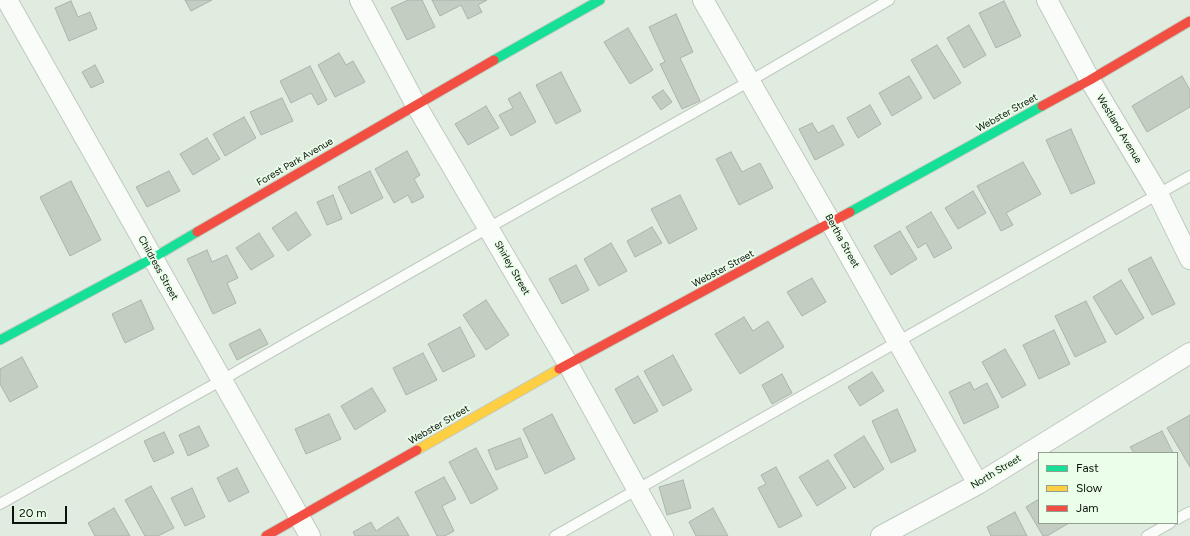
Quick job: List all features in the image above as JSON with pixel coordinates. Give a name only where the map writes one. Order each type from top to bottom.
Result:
[{"type":"street","name":"Childress Street","points":[[7,0],[310,536]]},
{"type":"street","name":"Shirley Street","points":[[360,0],[416,105],[568,364],[663,536]]},
{"type":"street","name":"Forest Park Avenue","points":[[0,340],[152,258],[600,0]]},
{"type":"street","name":"Bertha Street","points":[[703,0],[978,484]]},
{"type":"street","name":"Westland Avenue","points":[[1047,0],[1090,80],[1158,194],[1190,259]]},
{"type":"street","name":"Webster Street","points":[[266,536],[568,364],[831,223],[1090,80],[1190,21]]},
{"type":"street","name":"North Street","points":[[881,536],[978,484],[1190,353]]},
{"type":"lane","points":[[0,504],[750,81],[889,0]]},
{"type":"lane","points":[[555,536],[899,343],[1190,176]]},
{"type":"lane","points":[[1178,518],[1190,512]]},
{"type":"lane","points":[[1147,536],[1168,524]]},
{"type":"building","points":[[185,0],[212,0],[191,11]]},
{"type":"building","points":[[408,0],[422,0],[435,27],[407,40],[391,8]]},
{"type":"building","points":[[432,0],[487,0],[478,5],[482,12],[468,19],[461,5],[440,16]]},
{"type":"building","points":[[71,1],[78,17],[90,12],[97,29],[69,41],[55,8]]},
{"type":"building","points":[[1004,1],[1021,36],[996,48],[979,13]]},
{"type":"building","points":[[676,14],[693,52],[680,58],[700,101],[682,109],[660,64],[665,62],[649,27]]},
{"type":"building","points":[[969,25],[986,55],[964,68],[947,38]]},
{"type":"building","points":[[628,28],[653,70],[630,84],[604,42]]},
{"type":"building","points":[[937,45],[961,83],[934,99],[911,60]]},
{"type":"building","points":[[339,53],[346,65],[353,61],[365,82],[335,97],[318,65]]},
{"type":"building","points":[[95,65],[104,82],[91,88],[82,72]]},
{"type":"building","points":[[310,66],[327,100],[318,105],[311,93],[291,103],[280,81]]},
{"type":"building","points":[[561,72],[581,111],[556,124],[536,85]]},
{"type":"building","points":[[909,76],[922,98],[892,116],[879,93]]},
{"type":"building","points":[[1182,76],[1190,90],[1190,107],[1147,132],[1132,106]]},
{"type":"building","points":[[663,90],[672,102],[661,110],[652,97]]},
{"type":"building","points":[[520,92],[536,122],[511,136],[499,115],[513,108],[508,99]]},
{"type":"building","points":[[282,98],[293,121],[261,135],[250,112]]},
{"type":"building","points":[[870,105],[881,124],[858,138],[847,118]]},
{"type":"building","points":[[486,106],[499,128],[468,145],[455,124]]},
{"type":"building","points":[[244,117],[256,138],[225,156],[213,134]]},
{"type":"building","points":[[812,123],[818,133],[833,125],[844,145],[815,160],[799,129]]},
{"type":"building","points":[[1071,129],[1095,183],[1071,194],[1046,140]]},
{"type":"building","points":[[207,138],[220,159],[193,175],[180,154]]},
{"type":"building","points":[[407,151],[420,175],[414,179],[424,197],[412,203],[408,195],[394,203],[375,169]]},
{"type":"building","points":[[731,152],[742,172],[760,163],[773,188],[739,205],[716,159]]},
{"type":"building","points":[[1023,162],[1041,194],[1006,213],[1013,225],[1001,231],[977,186]]},
{"type":"building","points":[[169,171],[180,191],[147,207],[136,187]]},
{"type":"building","points":[[370,171],[383,198],[351,214],[338,187]]},
{"type":"building","points":[[71,181],[101,240],[70,256],[40,197]]},
{"type":"building","points":[[973,191],[986,213],[958,229],[945,208]]},
{"type":"building","points":[[333,195],[342,219],[327,225],[317,202]]},
{"type":"building","points":[[680,195],[697,229],[669,244],[651,209]]},
{"type":"building","points":[[296,212],[311,235],[288,251],[272,228]]},
{"type":"building","points":[[931,212],[952,248],[934,258],[926,243],[918,248],[906,227]]},
{"type":"building","points":[[652,227],[662,243],[635,257],[627,241]]},
{"type":"building","points":[[900,231],[917,259],[891,275],[874,246]]},
{"type":"building","points":[[259,233],[274,256],[251,270],[236,248]]},
{"type":"building","points":[[611,243],[627,271],[599,286],[584,259]]},
{"type":"building","points":[[207,250],[212,262],[227,255],[238,278],[227,283],[236,303],[213,314],[187,259]]},
{"type":"building","points":[[1151,257],[1175,304],[1152,315],[1128,269]]},
{"type":"building","points":[[576,265],[589,290],[562,304],[549,279]]},
{"type":"building","points":[[812,278],[826,302],[802,316],[787,292]]},
{"type":"building","points":[[1121,280],[1144,318],[1116,335],[1093,297]]},
{"type":"building","points":[[141,300],[154,329],[125,343],[112,314]]},
{"type":"building","points":[[486,300],[509,335],[486,350],[463,315]]},
{"type":"building","points":[[1086,301],[1106,342],[1075,357],[1055,316]]},
{"type":"building","points":[[744,317],[753,331],[768,321],[784,347],[740,374],[715,334]]},
{"type":"building","points":[[460,327],[475,356],[443,372],[428,344]]},
{"type":"building","points":[[260,329],[268,344],[237,360],[229,344]]},
{"type":"building","points":[[1054,330],[1070,364],[1039,379],[1023,345]]},
{"type":"building","points":[[1005,349],[1026,385],[1002,398],[982,362]]},
{"type":"building","points":[[423,353],[437,380],[406,395],[393,368]]},
{"type":"building","points":[[673,355],[692,390],[663,406],[644,371]]},
{"type":"building","points":[[22,357],[38,387],[10,402],[0,384],[0,369]]},
{"type":"building","points":[[872,372],[884,391],[860,406],[848,387]]},
{"type":"building","points":[[782,374],[792,393],[772,404],[762,385]]},
{"type":"building","points":[[638,376],[658,411],[634,424],[615,389]]},
{"type":"building","points":[[970,382],[974,390],[987,383],[999,407],[964,424],[949,392]]},
{"type":"building","points":[[372,388],[386,411],[355,430],[341,406]]},
{"type":"building","points":[[897,409],[916,451],[891,463],[872,421]]},
{"type":"building","points":[[329,414],[341,439],[306,454],[295,429]]},
{"type":"building","points":[[552,414],[575,459],[545,474],[523,429]]},
{"type":"building","points":[[1190,415],[1190,467],[1167,428]]},
{"type":"building","points":[[199,426],[209,446],[188,456],[179,435]]},
{"type":"building","points":[[1162,431],[1172,452],[1133,452],[1130,447]]},
{"type":"building","points":[[164,432],[174,453],[154,462],[144,441]]},
{"type":"building","points":[[864,436],[884,469],[854,488],[834,455]]},
{"type":"building","points":[[520,438],[528,457],[496,470],[488,450]]},
{"type":"building","points":[[476,448],[498,489],[471,504],[449,462]]},
{"type":"building","points":[[828,460],[846,488],[817,506],[799,477]]},
{"type":"building","points":[[776,467],[802,516],[779,528],[758,488],[766,484],[761,475]]},
{"type":"building","points":[[237,468],[249,492],[229,502],[217,478]]},
{"type":"building","points":[[444,477],[456,499],[442,506],[454,531],[445,536],[437,536],[415,492]]},
{"type":"building","points":[[683,480],[691,508],[667,515],[659,487]]},
{"type":"building","points":[[151,486],[174,528],[158,536],[145,536],[125,500]]},
{"type":"building","points":[[192,488],[205,517],[185,526],[171,498]]},
{"type":"building","points":[[1038,500],[1038,524],[1067,524],[1047,536],[1043,536],[1026,507]]},
{"type":"building","points":[[114,508],[130,536],[95,536],[88,523]]},
{"type":"building","points":[[713,508],[728,536],[696,536],[689,522]]},
{"type":"building","points":[[1015,512],[1027,536],[991,536],[987,527]]},
{"type":"building","points":[[398,517],[409,536],[355,536],[353,532],[371,522],[376,531]]},
{"type":"traffic: fast","points":[[494,60],[600,0]]},
{"type":"traffic: fast","points":[[850,212],[1042,106]]},
{"type":"traffic: fast","points":[[0,340],[153,258],[197,232]]},
{"type":"traffic: slow","points":[[417,450],[559,369]]},
{"type":"traffic: jam","points":[[1042,106],[1090,80],[1190,21]]},
{"type":"traffic: jam","points":[[197,232],[494,60]]},
{"type":"traffic: jam","points":[[559,369],[850,212]]},
{"type":"traffic: jam","points":[[266,536],[417,450]]}]
